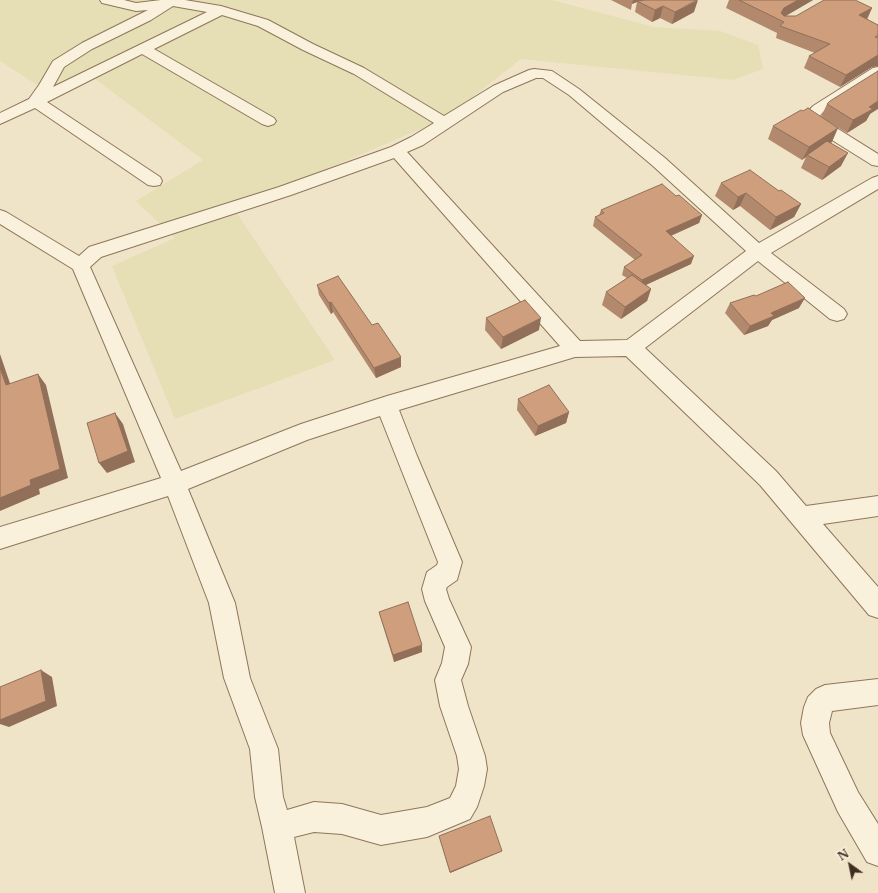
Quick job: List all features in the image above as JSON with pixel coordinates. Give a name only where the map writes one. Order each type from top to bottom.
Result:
[{"type":"street","points":[[107,0],[136,7],[177,3],[221,10],[263,23],[359,71],[444,123]]},
{"type":"street","points":[[34,101],[46,86],[58,64],[87,46],[169,3]]},
{"type":"street","points":[[0,118],[221,10]]},
{"type":"street","points":[[142,48],[268,121]]},
{"type":"street","points":[[878,71],[812,114],[810,118],[878,161]]},
{"type":"street","points":[[80,265],[95,252],[285,191],[397,151],[417,141],[498,89],[534,74],[547,74],[574,92],[659,162],[758,252],[837,314]]},
{"type":"street","points":[[34,101],[154,181]]},
{"type":"street","points":[[397,151],[575,350]]},
{"type":"street","points":[[0,538],[175,484],[302,433],[387,405],[575,350],[631,348],[724,276],[758,252],[878,182]]},
{"type":"street","points":[[0,216],[80,265],[175,484],[222,603],[238,678],[264,749],[269,797],[277,827],[290,893]]},
{"type":"street","points":[[631,348],[768,478],[878,606]]},
{"type":"street","points":[[277,827],[314,817],[342,819],[381,830],[427,822],[460,809],[467,797],[470,786],[473,769],[471,756],[454,706],[448,680],[455,664],[458,647],[434,589],[436,580],[448,572],[450,562],[406,456],[387,405]]},
{"type":"street","points":[[801,517],[878,506]]},
{"type":"street","points":[[878,692],[825,698],[818,707],[815,723],[817,735],[848,802],[878,851]]},
{"type":"shaded area","points":[[0,0],[552,0],[654,27],[720,31],[758,45],[763,69],[733,80],[521,59],[446,118],[234,209],[335,360],[175,419],[112,266],[175,238],[136,201],[203,160],[91,76],[48,92],[0,61]]},
{"type":"building","points":[[697,0],[675,12],[663,6],[655,10],[637,1]]},
{"type":"building","points":[[739,0],[798,0],[784,8],[781,13],[784,16],[796,16],[824,0],[855,0],[872,8],[859,15],[878,25],[878,35],[875,37],[878,38],[878,55],[846,75],[809,56],[830,44],[780,26],[784,22]]},
{"type":"building","points":[[878,71],[878,101],[869,107],[873,109],[853,120],[827,104],[830,101]]},
{"type":"building","points":[[808,108],[838,128],[809,147],[773,126],[801,110],[803,111]]},
{"type":"building","points":[[827,141],[848,153],[829,167],[807,155]]},
{"type":"building","points":[[750,170],[779,191],[781,190],[801,204],[776,217],[746,193],[738,197],[721,183]]},
{"type":"building","points":[[662,184],[676,196],[679,195],[702,215],[666,231],[694,256],[642,280],[624,267],[642,255],[595,217],[604,213],[601,210]]},
{"type":"building","points":[[632,275],[651,289],[625,307],[606,292]]},
{"type":"building","points":[[338,276],[372,325],[378,323],[401,357],[374,368],[331,302],[329,303],[317,285]]},
{"type":"building","points":[[788,282],[805,298],[771,313],[774,316],[750,326],[730,303],[754,295],[756,296]]},
{"type":"building","points":[[525,300],[541,318],[503,337],[486,318]]},
{"type":"building","points":[[0,368],[6,385],[38,374],[60,469],[30,480],[31,485],[0,498]]},
{"type":"building","points":[[549,385],[569,412],[538,426],[518,399]]},
{"type":"building","points":[[115,413],[128,451],[99,463],[87,423]]},
{"type":"building","points":[[408,602],[422,645],[393,655],[379,612]]},
{"type":"building","points":[[41,670],[46,701],[0,720],[0,687]]},
{"type":"building","points":[[490,816],[502,851],[450,872],[439,836]]}]
